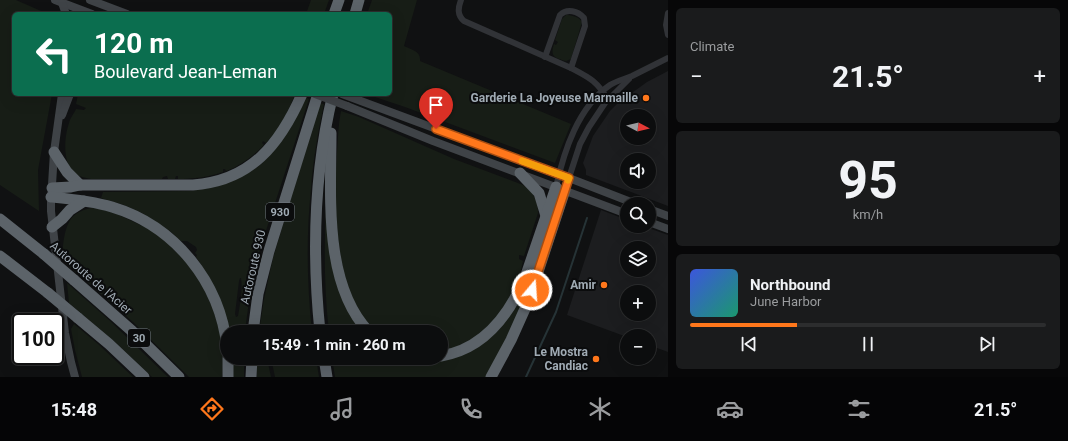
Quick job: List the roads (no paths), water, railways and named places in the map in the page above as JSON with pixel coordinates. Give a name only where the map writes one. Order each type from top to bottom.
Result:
[{"type":"highway","points":[[335,12],[339,0]]},
{"type":"highway","points":[[343,12],[346,0]]},
{"type":"highway","points":[[356,12],[359,0]]},
{"type":"highway","points":[[52,192],[80,185],[193,185],[210,183],[228,178],[252,164],[268,151],[286,126],[301,96]]},
{"type":"highway","name":"Autoroute 930","points":[[254,325],[258,294],[269,251],[315,96]]},
{"type":"highway","points":[[320,325],[316,273],[316,219],[321,159],[332,98]]},
{"type":"highway","points":[[332,98],[332,236],[338,272],[346,296],[364,325]]},
{"type":"highway","points":[[54,152],[67,172],[80,185]]},
{"type":"highway","points":[[520,173],[539,194],[546,216]]},
{"type":"highway","points":[[448,354],[473,345],[489,332],[503,317],[522,285],[546,216],[560,188]]},
{"type":"highway","points":[[491,377],[511,340],[528,302],[560,188]]},
{"type":"highway","points":[[52,192],[84,201],[111,206],[136,216],[160,230],[183,251],[200,272],[214,297],[223,325]]},
{"type":"highway","points":[[52,227],[70,210],[84,201]]},
{"type":"highway","name":"Autoroute de l'Acier","points":[[0,219],[74,280],[126,326],[179,377]]},
{"type":"highway","name":"30","points":[[0,256],[48,293],[109,344],[144,377]]},
{"type":"highway","points":[[228,365],[228,377]]},
{"type":"highway","points":[[252,365],[252,377]]},
{"type":"highway","points":[[325,365],[327,377]]},
{"type":"street","points":[[86,12],[89,0],[100,2],[122,12]]},
{"type":"street","points":[[461,0],[459,5],[459,13],[464,21],[572,68],[593,80],[603,91],[608,100]]},
{"type":"street","points":[[59,1],[84,12]]},
{"type":"street","points":[[59,1],[65,12]]},
{"type":"street","points":[[97,12],[100,2]]},
{"type":"street","points":[[545,57],[560,15],[567,11],[580,14],[584,18],[585,26],[572,68]]},
{"type":"street","points":[[668,13],[666,25],[668,35]]},
{"type":"street","points":[[560,188],[559,174],[568,144],[578,123],[594,100],[611,84],[632,76],[668,58]]},
{"type":"street","points":[[560,188],[569,178],[584,136],[598,112],[632,76]]},
{"type":"street","points":[[62,96],[54,152],[52,227],[65,332],[75,377]]},
{"type":"street","points":[[57,129],[69,96]]},
{"type":"street","points":[[321,96],[420,136],[620,211]]},
{"type":"street","points":[[349,96],[620,198]]},
{"type":"street","points":[[656,212],[668,216]]},
{"type":"street","points":[[656,225],[668,229]]},
{"type":"waterway","points":[[526,377],[556,312],[587,218]]},
{"type":"place","name":"Garderie La Joyeuse Marmaille","points":[[646,98]]},
{"type":"place","name":"Amir","points":[[604,285]]},
{"type":"place","name":"Le Mostra Candiac","points":[[596,359]]}]
